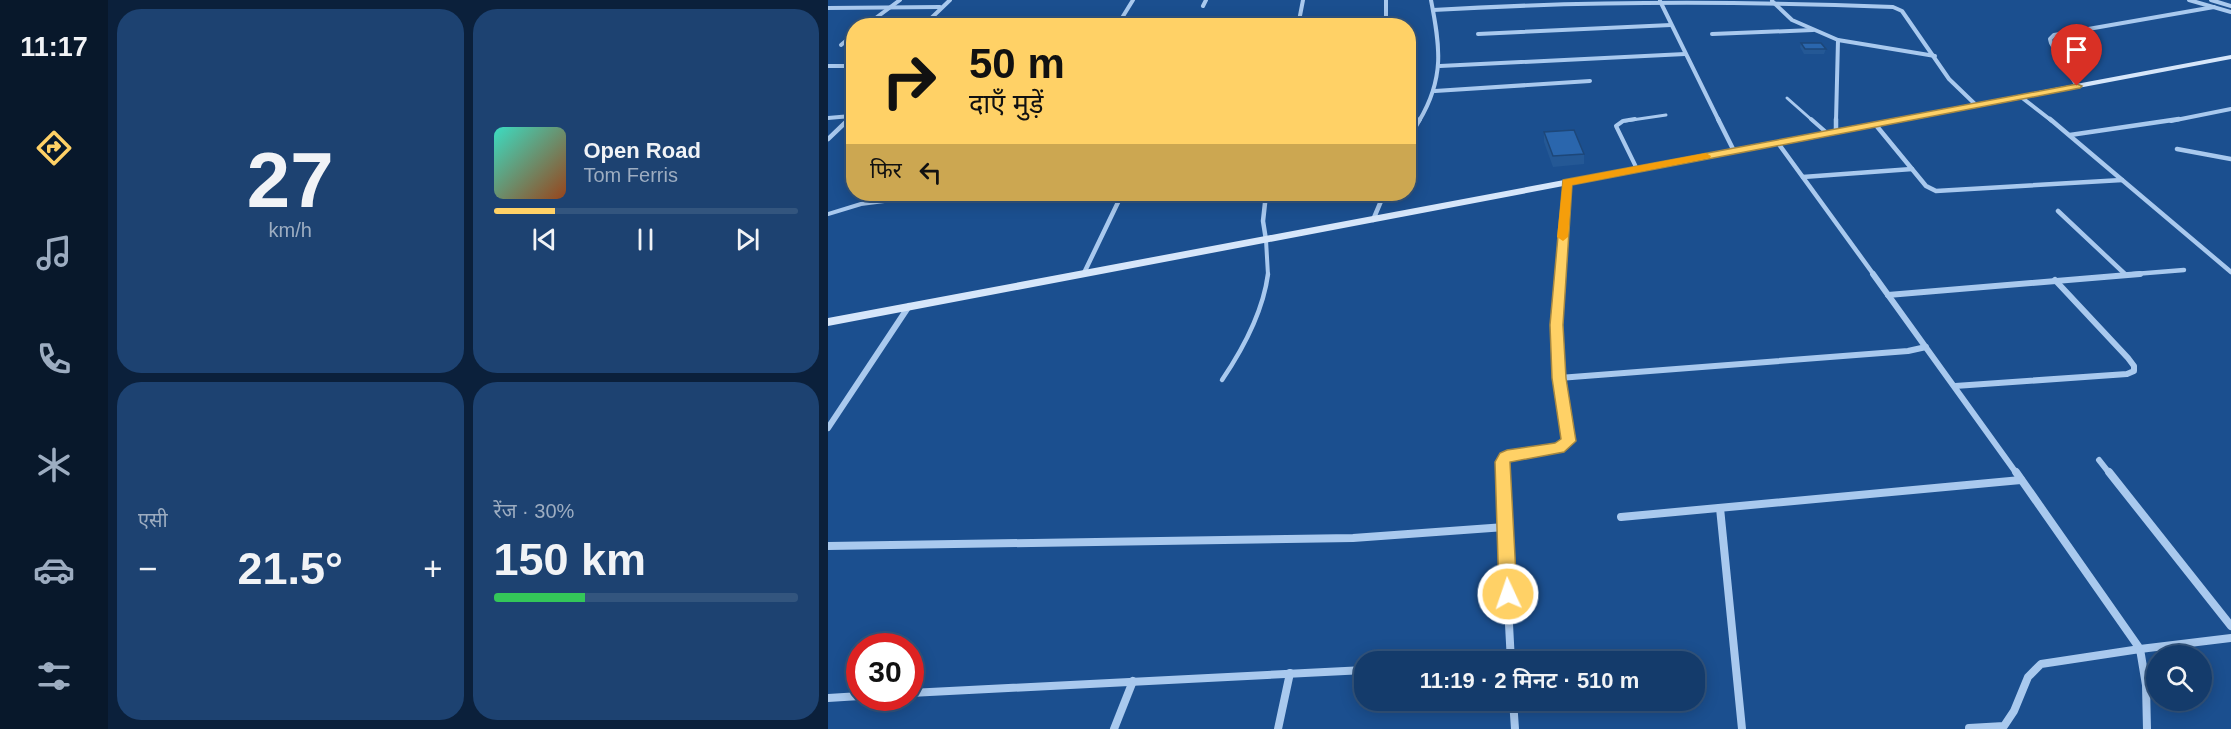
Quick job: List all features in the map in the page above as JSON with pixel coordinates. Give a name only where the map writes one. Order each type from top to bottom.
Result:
[{"type":"main road","points":[[828,322],[2231,57]]},
{"type":"street","points":[[875,18],[900,0]]},
{"type":"street","points":[[930,18],[950,0]]},
{"type":"street","points":[[1122,18],[1133,0]]},
{"type":"street","points":[[1203,6],[1206,0]]},
{"type":"street","points":[[1299,18],[1303,0]]},
{"type":"street","points":[[1386,0],[1386,18]]},
{"type":"street","points":[[1416,125],[1435,91],[1440,66],[1431,0]]},
{"type":"street","points":[[2188,0],[2231,12]]},
{"type":"street","points":[[2211,0],[2231,6]]},
{"type":"street","points":[[1432,10],[1532,4],[1772,1],[1899,8],[1956,88],[1976,105]]},
{"type":"street","points":[[1772,1],[1781,14],[1838,40],[1935,56]]},
{"type":"street","points":[[1661,2],[1734,151]]},
{"type":"street","points":[[828,8],[940,7]]},
{"type":"street","points":[[2077,86],[2050,39],[2054,35],[2214,7]]},
{"type":"street","points":[[828,13],[835,8]]},
{"type":"street","points":[[1478,34],[1671,25]]},
{"type":"street","points":[[1712,34],[1816,30]]},
{"type":"street","points":[[1831,132],[1838,40]]},
{"type":"street","points":[[841,45],[846,41]]},
{"type":"street","points":[[1440,66],[1685,54]]},
{"type":"street","points":[[828,66],[844,66]]},
{"type":"street","points":[[1435,91],[1590,81]]},
{"type":"street","points":[[2021,97],[2070,135],[2231,272]]},
{"type":"street","points":[[2070,135],[2155,124],[2231,109]]},
{"type":"street","points":[[828,118],[846,116]]},
{"type":"street","points":[[828,138],[846,121]]},
{"type":"street","points":[[1875,124],[1929,189],[1943,191],[2122,180]]},
{"type":"street","points":[[1778,143],[1955,386],[2140,649],[2146,685],[2147,729]]},
{"type":"street","points":[[2177,149],[2231,159]]},
{"type":"street","points":[[1803,177],[1912,169]]},
{"type":"street","points":[[1510,651],[1501,467],[1505,457],[1558,448],[1569,441],[1559,378],[1556,325],[1566,183]]},
{"type":"street","points":[[1084,273],[1119,201]]},
{"type":"street","points":[[1265,201],[1263,222],[1266,240]]},
{"type":"street","points":[[1373,220],[1381,201]]},
{"type":"street","points":[[2058,211],[2126,274]]},
{"type":"street","points":[[1888,295],[2184,270]]},
{"type":"street","points":[[1955,386],[2127,374],[2134,371],[2134,366],[2128,358],[2055,280]]},
{"type":"street","points":[[828,428],[909,306]]},
{"type":"street","points":[[1559,378],[1908,351],[1926,347]]},
{"type":"street","points":[[2099,460],[2231,626]]},
{"type":"street","points":[[1621,517],[2021,480]]},
{"type":"street","points":[[1720,508],[1742,729]]},
{"type":"street","points":[[828,546],[1353,538],[1504,527]]},
{"type":"street","points":[[1969,728],[2004,726],[2012,718],[2017,708],[2024,681],[2030,670],[2041,664],[2231,638]]},
{"type":"street","points":[[924,692],[1354,670]]},
{"type":"street","points":[[1278,729],[1290,673]]},
{"type":"street","points":[[1114,729],[1133,681]]},
{"type":"street","points":[[828,698],[846,697]]},
{"type":"street","points":[[1514,711],[1515,729]]},
{"type":"lane","points":[[1787,98],[1831,132]]},
{"type":"lane","points":[[1637,169],[1616,126],[1623,121],[1666,115]]},
{"type":"lane","points":[[828,214],[861,204],[890,201]]},
{"type":"lane","points":[[1222,380],[1239,353],[1264,294],[1270,262],[1266,240]]},
{"type":"building","points":[[1801,43],[1821,43],[1826,49],[1805,49]]},
{"type":"building","points":[[1574,130],[1584,154],[1553,156],[1544,132]]},
{"type":"slow traffic","points":[[1563,237],[1566,183],[1706,156]]},
{"type":"route","points":[[1508,594],[1502,462],[1505,457],[1512,454],[1558,448],[1569,441],[1559,378],[1556,325],[1566,183],[2077,86]]}]
